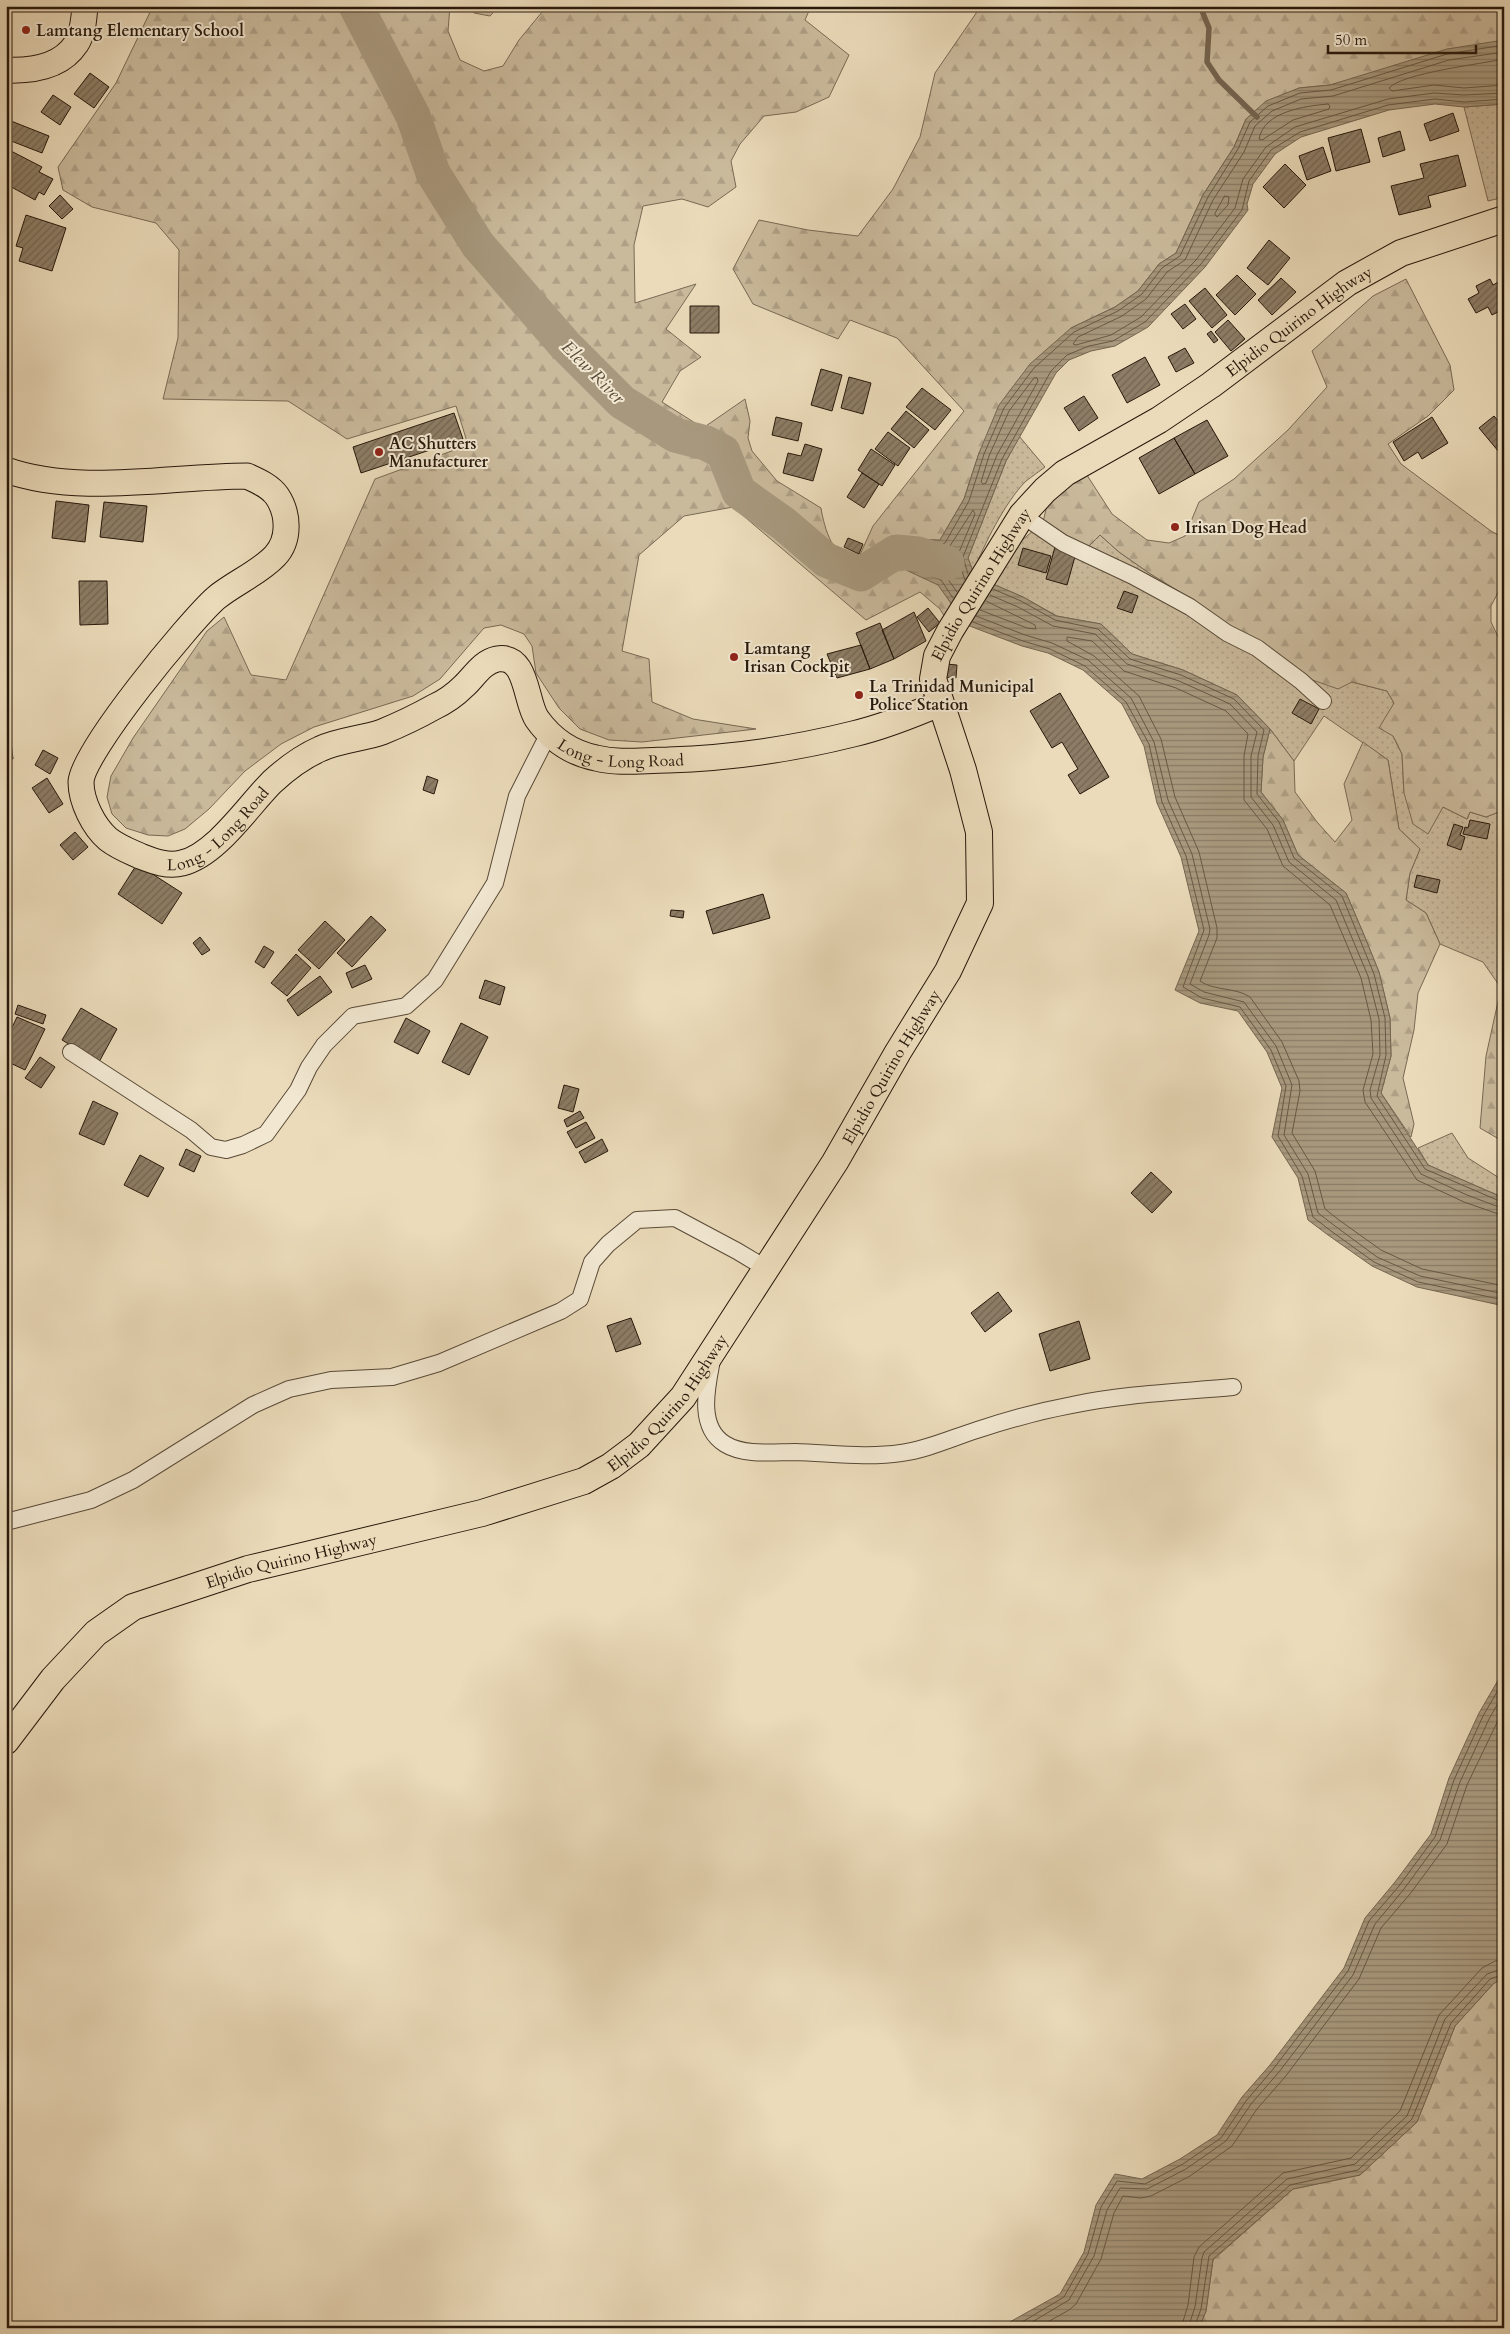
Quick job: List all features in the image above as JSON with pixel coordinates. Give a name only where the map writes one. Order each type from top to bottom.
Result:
[{"type":"highway","name":"Elpidio Quirino Highway","points":[[6,1741],[53,1679],[96,1633],[133,1607],[248,1569],[482,1513],[584,1481],[611,1466],[640,1446],[683,1398],[835,1162],[898,1052],[927,1008],[948,971],[980,903],[979,832],[963,770],[933,679],[937,656],[958,618],[1022,515],[1045,490],[1066,474],[1159,420],[1203,390],[1347,283],[1401,253],[1504,219]]},
{"type":"main road","points":[[6,70],[33,70],[49,65],[61,58],[76,44],[83,24],[85,6]]},
{"type":"main road","name":"Long - Long Road","points":[[6,470],[44,480],[93,483],[247,476],[261,482],[276,494],[283,510],[286,520],[286,536],[277,556],[220,595],[198,614],[135,693],[86,763],[81,781],[84,802],[104,836],[116,845],[164,864],[184,863],[218,841],[273,781],[320,749],[383,731],[433,708],[464,686],[484,665],[496,659],[506,660],[521,672],[535,716],[560,744],[578,753],[599,759],[632,762],[709,759],[853,734],[900,720],[942,703]]},
{"type":"street","points":[[1022,515],[1062,543],[1133,576],[1190,607],[1227,633],[1257,648],[1301,681],[1323,701]]},
{"type":"street","points":[[71,1052],[191,1130],[211,1147],[226,1150],[266,1134],[298,1090],[309,1067],[324,1045],[353,1016],[406,1006],[435,980],[495,883],[517,796],[549,733]]},
{"type":"street","points":[[6,1522],[92,1500],[133,1480],[253,1405],[289,1389],[331,1380],[392,1377],[439,1363],[561,1311],[580,1299],[592,1262],[608,1244],[637,1220],[675,1218],[767,1269]]},
{"type":"street","points":[[715,1347],[706,1393],[710,1425],[715,1436],[725,1444],[739,1449],[764,1452],[901,1453],[992,1425],[1072,1405],[1132,1396],[1233,1387]]},
{"type":"green space","points":[[153,6],[450,6],[448,31],[460,60],[484,71],[503,66],[519,40],[547,6],[811,6],[805,20],[849,55],[829,97],[796,112],[764,116],[740,144],[731,161],[736,187],[708,207],[682,199],[643,206],[634,245],[635,303],[696,284],[666,329],[701,357],[680,371],[662,402],[703,428],[745,399],[750,421],[748,438],[752,451],[777,481],[821,508],[832,542],[843,556],[850,559],[858,559],[873,526],[964,411],[897,338],[850,320],[838,339],[753,304],[733,269],[759,220],[808,230],[858,236],[893,189],[920,137],[935,73],[981,6],[1044,6],[1050,13],[1055,6],[1504,6],[1504,40],[1330,85],[1299,88],[1246,119],[1234,147],[1203,195],[1176,253],[1159,264],[1138,291],[1115,307],[1071,328],[979,453],[964,499],[940,540],[924,577],[938,584],[952,605],[946,619],[940,609],[920,592],[866,620],[733,507],[684,516],[639,555],[622,651],[649,659],[652,702],[693,719],[756,729],[642,742],[609,740],[580,729],[559,708],[536,673],[532,646],[524,634],[501,625],[484,628],[440,679],[413,696],[314,727],[281,744],[245,771],[209,809],[185,829],[168,836],[148,835],[126,828],[112,814],[107,797],[111,776],[133,738],[207,631],[224,617],[251,675],[286,680],[375,479],[468,445],[456,406],[347,439],[288,401],[163,399],[178,338],[179,250],[156,223],[92,207],[63,190],[58,167],[116,83]]},
{"type":"green space","points":[[468,6],[499,6],[490,16],[474,13]]},
{"type":"green space","points":[[1504,104],[1504,197],[1488,201],[1464,107]]},
{"type":"green space","points":[[1406,279],[1450,365],[1454,390],[1428,416],[1388,444],[1401,464],[1491,531],[1504,538],[1504,581],[1491,606],[1491,622],[1504,649],[1504,810],[1486,817],[1470,812],[1467,819],[1443,807],[1428,834],[1413,824],[1404,793],[1402,754],[1393,736],[1379,728],[1394,703],[1387,691],[1352,682],[1338,689],[1304,677],[1230,629],[1193,600],[1149,573],[1119,552],[1100,535],[1089,546],[1065,539],[1043,522],[1048,501],[1085,472],[1112,514],[1147,540],[1169,543],[1185,536],[1199,502],[1234,479],[1288,430],[1327,387],[1312,351],[1373,296]]},
{"type":"green space","points":[[1019,436],[1045,467],[1026,481],[1010,500],[989,537],[973,572],[968,558],[1006,461]]},
{"type":"green space","points":[[1043,522],[1100,535],[1119,552],[1149,573],[1193,600],[1352,682],[1387,691],[1394,703],[1393,736],[1402,754],[1404,793],[1443,807],[1467,819],[1470,812],[1486,817],[1504,810],[1504,988],[1501,988],[1483,962],[1440,944],[1426,913],[1406,900],[1410,873],[1420,849],[1399,829],[1388,760],[1324,716],[1294,761],[1270,729],[1237,695],[1183,670],[1132,654],[1101,624],[1057,616],[1023,597],[993,584],[1011,550]]},
{"type":"green space","points":[[1270,729],[1294,761],[1295,792],[1317,822],[1335,842],[1352,820],[1344,784],[1363,742],[1388,760],[1399,829],[1420,849],[1410,873],[1406,900],[1426,913],[1440,944],[1418,993],[1414,1030],[1403,1078],[1414,1124],[1411,1137],[1381,1093],[1391,1056],[1390,1018],[1379,972],[1346,893],[1298,855],[1283,820],[1261,792],[1263,757]]},
{"type":"green space","points":[[1501,988],[1504,988],[1504,1142],[1480,1128],[1486,1056]]},
{"type":"green space","points":[[1452,1133],[1468,1158],[1504,1181],[1504,1198],[1428,1165],[1418,1148]]},
{"type":"green space","points":[[1504,1978],[1504,2328],[1199,2328],[1206,2311],[1213,2260],[1293,2189],[1360,2175],[1417,2122],[1455,2026],[1494,1983]]},
{"type":"water","points":[[1504,40],[1504,104],[1464,107],[1435,104],[1389,110],[1301,137],[1275,154],[1253,184],[1247,204],[1248,210],[1205,267],[1148,327],[1115,346],[1091,351],[1069,360],[1056,373],[1006,461],[968,558],[973,572],[993,584],[1023,597],[1056,616],[1101,624],[1132,654],[1183,670],[1237,695],[1270,729],[1263,757],[1261,792],[1283,820],[1298,855],[1346,893],[1379,972],[1390,1018],[1391,1056],[1381,1093],[1428,1165],[1504,1198],[1504,1306],[1417,1287],[1372,1266],[1308,1220],[1298,1178],[1272,1137],[1282,1088],[1267,1052],[1238,1011],[1200,1003],[1175,990],[1199,931],[1181,857],[1157,803],[1144,746],[1122,704],[1083,670],[1048,653],[1022,646],[967,625],[938,585],[906,570],[911,539],[940,540],[964,499],[979,453],[999,405],[1030,364],[1071,328],[1115,307],[1138,291],[1159,264],[1176,253],[1203,195],[1234,147],[1246,119],[1266,101],[1299,88],[1330,85],[1447,49]]},
{"type":"water","points":[[1504,1670],[1504,1978],[1494,1983],[1455,2026],[1417,2122],[1360,2175],[1293,2189],[1213,2259],[1206,2311],[1199,2328],[1007,2328],[1008,2323],[1060,2294],[1084,2252],[1096,2205],[1115,2174],[1142,2179],[1180,2159],[1217,2135],[1242,2097],[1270,2065],[1344,1968],[1365,1918],[1431,1834],[1449,1778],[1479,1713]]},
{"type":"building","points":[[90,73],[109,87],[94,108],[74,94]]},
{"type":"building","points":[[6,88],[10,89],[6,102]]},
{"type":"building","points":[[53,95],[71,107],[60,125],[41,112]]},
{"type":"building","points":[[6,106],[10,107],[6,119]]},
{"type":"building","points":[[1453,113],[1459,131],[1430,141],[1424,124]]},
{"type":"building","points":[[11,121],[49,136],[42,153],[6,139]]},
{"type":"building","points":[[1361,129],[1370,162],[1336,171],[1328,138]]},
{"type":"building","points":[[1400,131],[1405,150],[1383,157],[1378,138]]},
{"type":"building","points":[[1323,147],[1331,171],[1307,180],[1299,156]]},
{"type":"building","points":[[11,151],[42,167],[39,172],[53,179],[44,195],[39,192],[35,200],[6,184],[6,159]]},
{"type":"building","points":[[1458,155],[1466,186],[1428,196],[1431,207],[1399,215],[1391,186],[1424,178],[1420,164]]},
{"type":"building","points":[[1285,164],[1306,185],[1284,208],[1263,187]]},
{"type":"building","points":[[60,195],[73,209],[62,219],[49,206]]},
{"type":"building","points":[[26,215],[66,228],[52,271],[19,261],[23,248],[16,246]]},
{"type":"building","points":[[1269,240],[1290,258],[1268,285],[1247,268]]},
{"type":"building","points":[[1237,275],[1256,294],[1235,315],[1216,295]]},
{"type":"building","points":[[1281,278],[1296,292],[1272,315],[1258,300]]},
{"type":"building","points":[[1490,279],[1493,285],[1504,279],[1504,309],[1492,315],[1488,307],[1476,313],[1468,299],[1479,293],[1476,286]]},
{"type":"building","points":[[1205,288],[1227,315],[1212,328],[1189,301]]},
{"type":"building","points":[[1185,304],[1196,319],[1183,329],[1171,314]]},
{"type":"building","points":[[690,306],[719,306],[719,333],[690,333]]},
{"type":"building","points":[[1228,320],[1245,339],[1231,351],[1215,332]]},
{"type":"building","points":[[1211,331],[1218,340],[1214,343],[1207,334]]},
{"type":"building","points":[[1185,348],[1194,363],[1176,372],[1168,357]]},
{"type":"building","points":[[1145,357],[1160,385],[1127,403],[1112,375]]},
{"type":"building","points":[[821,369],[842,375],[832,411],[811,405]]},
{"type":"building","points":[[849,377],[871,383],[863,414],[841,408]]},
{"type":"building","points":[[922,388],[951,410],[935,430],[906,407]]},
{"type":"building","points":[[1084,396],[1098,418],[1079,431],[1064,408]]},
{"type":"building","points":[[906,411],[929,430],[914,448],[891,429]]},
{"type":"building","points":[[454,413],[463,439],[361,473],[353,447]]},
{"type":"building","points":[[1494,416],[1504,428],[1504,458],[1479,428]]},
{"type":"building","points":[[776,417],[802,423],[798,441],[772,435]]},
{"type":"building","points":[[1432,417],[1448,443],[1422,459],[1418,452],[1404,461],[1393,442]]},
{"type":"building","points":[[1207,420],[1228,456],[1195,474],[1174,438]]},
{"type":"building","points":[[888,432],[910,448],[898,466],[875,449]]},
{"type":"building","points":[[1174,438],[1195,474],[1159,494],[1139,458]]},
{"type":"building","points":[[805,444],[822,449],[813,481],[783,473],[788,453],[801,456]]},
{"type":"building","points":[[871,449],[895,465],[882,486],[858,470]]},
{"type":"building","points":[[862,473],[879,484],[864,508],[847,497]]},
{"type":"building","points":[[56,501],[89,505],[85,542],[52,538]]},
{"type":"building","points":[[104,502],[147,506],[143,542],[100,537]]},
{"type":"building","points":[[848,538],[863,544],[859,554],[844,547]]},
{"type":"building","points":[[1055,547],[1076,553],[1067,585],[1046,579]]},
{"type":"building","points":[[1023,548],[1051,556],[1046,573],[1018,565]]},
{"type":"building","points":[[79,581],[107,581],[108,624],[80,625]]},
{"type":"building","points":[[1124,591],[1138,596],[1132,613],[1117,608]]},
{"type":"building","points":[[928,608],[940,623],[929,632],[917,617]]},
{"type":"building","points":[[914,612],[926,641],[894,659],[882,630]]},
{"type":"building","points":[[880,623],[894,659],[870,669],[856,633]]},
{"type":"building","points":[[861,645],[870,669],[837,678],[827,654]]},
{"type":"building","points":[[946,664],[957,665],[956,678],[945,677]]},
{"type":"building","points":[[1060,693],[1109,777],[1080,794],[1068,775],[1078,769],[1062,742],[1052,748],[1030,711]]},
{"type":"building","points":[[1300,699],[1319,709],[1311,724],[1292,713]]},
{"type":"building","points":[[11,742],[13,759],[6,759],[6,743]]},
{"type":"building","points":[[43,750],[58,758],[50,774],[35,765]]},
{"type":"building","points":[[427,776],[438,780],[434,794],[423,790]]},
{"type":"building","points":[[47,778],[63,804],[49,813],[32,788]]},
{"type":"building","points":[[1470,820],[1490,824],[1487,839],[1463,834],[1465,827],[1468,828]]},
{"type":"building","points":[[1454,824],[1463,827],[1460,835],[1465,837],[1461,850],[1447,845]]},
{"type":"building","points":[[75,832],[88,847],[73,860],[60,845]]},
{"type":"building","points":[[137,864],[182,893],[162,924],[118,894]]},
{"type":"building","points":[[1417,875],[1440,880],[1437,893],[1414,887]]},
{"type":"building","points":[[763,894],[770,918],[713,934],[706,911]]},
{"type":"building","points":[[671,910],[684,911],[683,918],[670,916]]},
{"type":"building","points":[[371,916],[386,930],[352,967],[337,953]]},
{"type":"building","points":[[325,921],[345,940],[319,969],[298,950]]},
{"type":"building","points":[[200,937],[210,950],[202,955],[193,943]]},
{"type":"building","points":[[264,946],[274,952],[264,968],[255,962]]},
{"type":"building","points":[[296,954],[311,968],[287,996],[271,983]]},
{"type":"building","points":[[365,965],[372,979],[352,988],[346,973]]},
{"type":"building","points":[[320,976],[332,992],[298,1016],[287,1000]]},
{"type":"building","points":[[485,980],[505,987],[500,1005],[479,998]]},
{"type":"building","points":[[18,1005],[46,1015],[43,1024],[15,1014]]},
{"type":"building","points":[[81,1008],[117,1029],[99,1062],[62,1040]]},
{"type":"building","points":[[17,1017],[45,1029],[25,1070],[6,1061],[6,1040]]},
{"type":"building","points":[[406,1018],[430,1031],[418,1054],[394,1042]]},
{"type":"building","points":[[461,1023],[488,1037],[469,1075],[442,1062]]},
{"type":"building","points":[[40,1057],[55,1067],[41,1088],[25,1078]]},
{"type":"building","points":[[564,1085],[579,1089],[573,1112],[558,1108]]},
{"type":"building","points":[[93,1101],[118,1113],[104,1145],[79,1134]]},
{"type":"building","points":[[580,1111],[584,1118],[567,1127],[564,1120]]},
{"type":"building","points":[[586,1122],[595,1138],[576,1148],[567,1132]]},
{"type":"building","points":[[602,1139],[608,1151],[585,1163],[579,1152]]},
{"type":"building","points":[[186,1149],[201,1156],[194,1172],[179,1165]]},
{"type":"building","points":[[140,1155],[164,1168],[148,1197],[124,1185]]},
{"type":"building","points":[[1151,1172],[1172,1192],[1152,1213],[1131,1193]]},
{"type":"building","points":[[998,1292],[1012,1311],[985,1332],[971,1313]]},
{"type":"building","points":[[631,1318],[641,1344],[616,1352],[607,1326]]},
{"type":"building","points":[[1079,1321],[1090,1359],[1050,1371],[1039,1334]]},
{"type":"waterway","name":"Elew River","points":[[356,6],[413,116],[433,173],[478,245],[565,345],[622,402],[675,435],[706,443],[723,452],[739,492],[784,524],[826,560],[861,574],[896,552],[918,554],[947,563]]},
{"type":"waterway","points":[[1200,6],[1209,28],[1207,62],[1219,80],[1257,117]]},
{"type":"place","name":"Lamtang Elementary School","points":[[26,30]]},
{"type":"place","name":"AC Shutters Manufacturer","points":[[379,452]]},
{"type":"place","name":"Irisan Dog Head","points":[[1175,527]]},
{"type":"place","name":"Lamtang Irisan Cockpit","points":[[734,657]]},
{"type":"place","name":"La Trinidad Municipal Police Station","points":[[859,695]]}]
